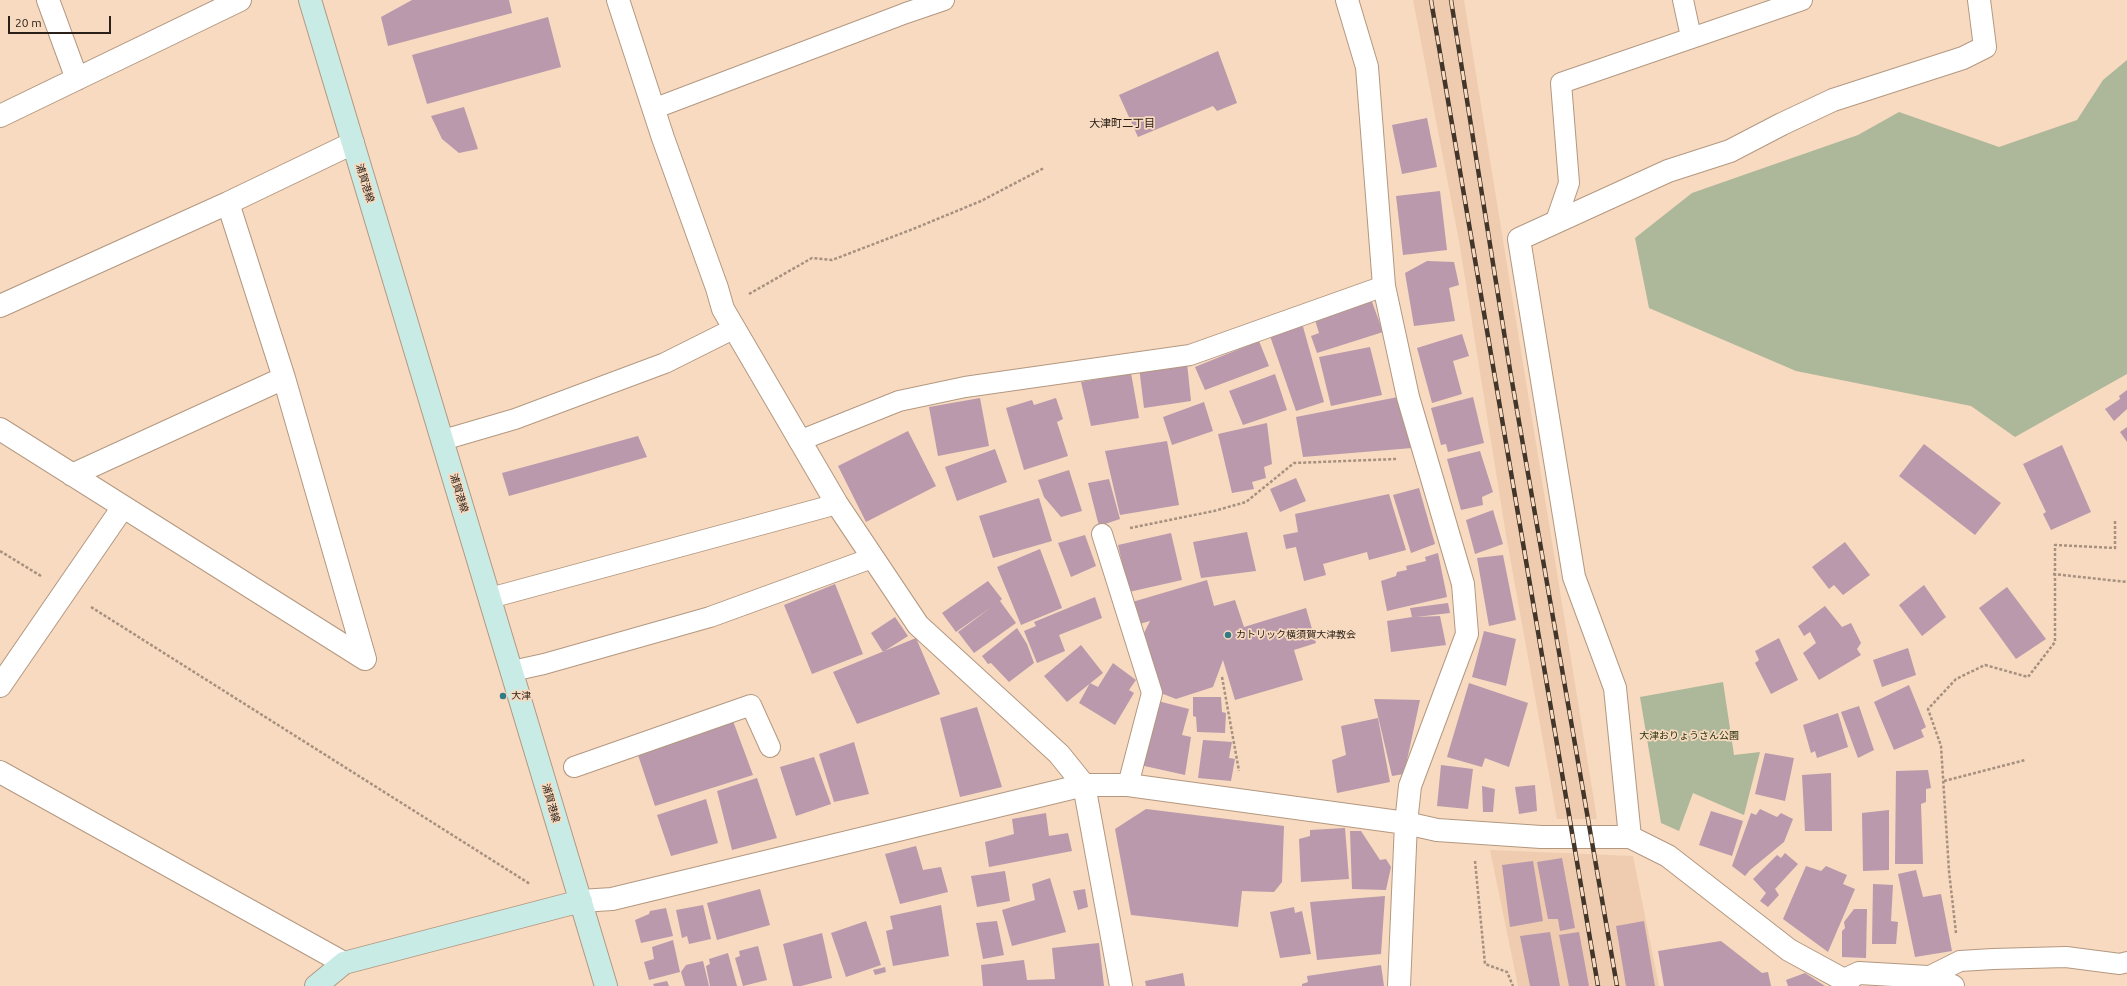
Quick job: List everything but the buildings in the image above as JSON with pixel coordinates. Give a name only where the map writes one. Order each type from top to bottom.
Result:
[{"type":"main road","name":"浦賀港線","points":[[310,0],[606,986]]},
{"type":"main road","points":[[316,986],[344,964],[581,901]]},
{"type":"street","points":[[48,0],[77,79]]},
{"type":"street","points":[[0,116],[240,0]]},
{"type":"street","points":[[618,0],[653,108],[723,309],[733,329],[836,504],[918,625],[1059,754],[1084,785],[1121,986]]},
{"type":"street","points":[[1347,0],[1367,67],[1384,286],[1408,396],[1463,584],[1467,634],[1410,786],[1406,823],[1399,986]]},
{"type":"street","points":[[1630,837],[1615,688],[1574,578],[1519,239],[1556,220],[1668,171],[1730,151],[1833,100],[1963,58],[1974,53],[1985,47],[1979,0]]},
{"type":"street","points":[[0,306],[228,203],[353,143]]},
{"type":"street","points":[[0,429],[364,660],[284,378],[228,203]]},
{"type":"street","points":[[72,475],[284,378]]},
{"type":"street","points":[[0,686],[123,507]]},
{"type":"street","points":[[0,772],[344,964]]},
{"type":"street","points":[[581,901],[612,899],[1084,785],[1128,785],[1406,823],[1437,830],[1541,837],[1630,837],[1668,856],[1789,950],[1846,983],[1859,973],[1928,977],[1953,986]]},
{"type":"lane","points":[[653,108],[944,0]]},
{"type":"lane","points":[[1683,0],[1691,37]]},
{"type":"lane","points":[[1556,220],[1569,183],[1562,83],[1691,37],[1802,0]]},
{"type":"lane","points":[[799,441],[899,401],[965,386],[1190,355],[1384,286]]},
{"type":"lane","points":[[442,440],[515,419],[665,363],[733,329]]},
{"type":"lane","points":[[490,598],[836,504]]},
{"type":"lane","points":[[1102,534],[1152,693],[1128,785]]},
{"type":"lane","points":[[512,671],[544,664],[710,617],[872,558]]},
{"type":"lane","points":[[574,767],[751,705],[770,747]]},
{"type":"lane","points":[[1928,977],[1960,961],[2066,957],[2120,964],[2127,962]]},
{"type":"path","points":[[723,309],[812,258],[832,260],[913,229],[981,201],[1044,168]]},
{"type":"path","points":[[1102,534],[1214,511],[1246,502],[1294,463],[1426,457]]},
{"type":"path","points":[[1960,961],[1949,871],[1941,746],[1928,709],[1956,679],[1985,665],[2028,677],[2055,642],[2053,574],[2054,545],[2115,548],[2115,519]]},
{"type":"path","points":[[0,551],[536,887]]},
{"type":"path","points":[[2053,574],[2127,582]]},
{"type":"path","points":[[1222,677],[1244,801]]},
{"type":"path","points":[[1944,780],[2025,760]]},
{"type":"path","points":[[1472,832],[1485,964],[1507,972],[1513,986]]},
{"type":"shaded area","points":[[1413,0],[1464,0],[1597,819],[1557,819],[1506,535],[1459,241]]},
{"type":"shaded area","points":[[1490,850],[1633,856],[1659,986],[1518,986]]},
{"type":"green space","points":[[2127,60],[2127,374],[2015,437],[1971,406],[1796,371],[1649,308],[1635,238],[1692,193],[1858,135],[1899,112],[1999,147],[2077,120],[2103,80]]},
{"type":"green space","name":"大津おりょうさん公園","points":[[1723,682],[1734,755],[1760,752],[1744,815],[1693,793],[1679,831],[1661,823],[1640,697]]},
{"type":"railway","points":[[1431,0],[1598,986]]},
{"type":"railway","points":[[1451,0],[1510,370],[1617,986]]},
{"type":"place","name":"カトリック横須賀大津教会","points":[[1228,635]]},
{"type":"place","name":"大津","points":[[503,696]]},
{"type":"district","name":"大津町二丁目","points":[[1122,123]]}]
